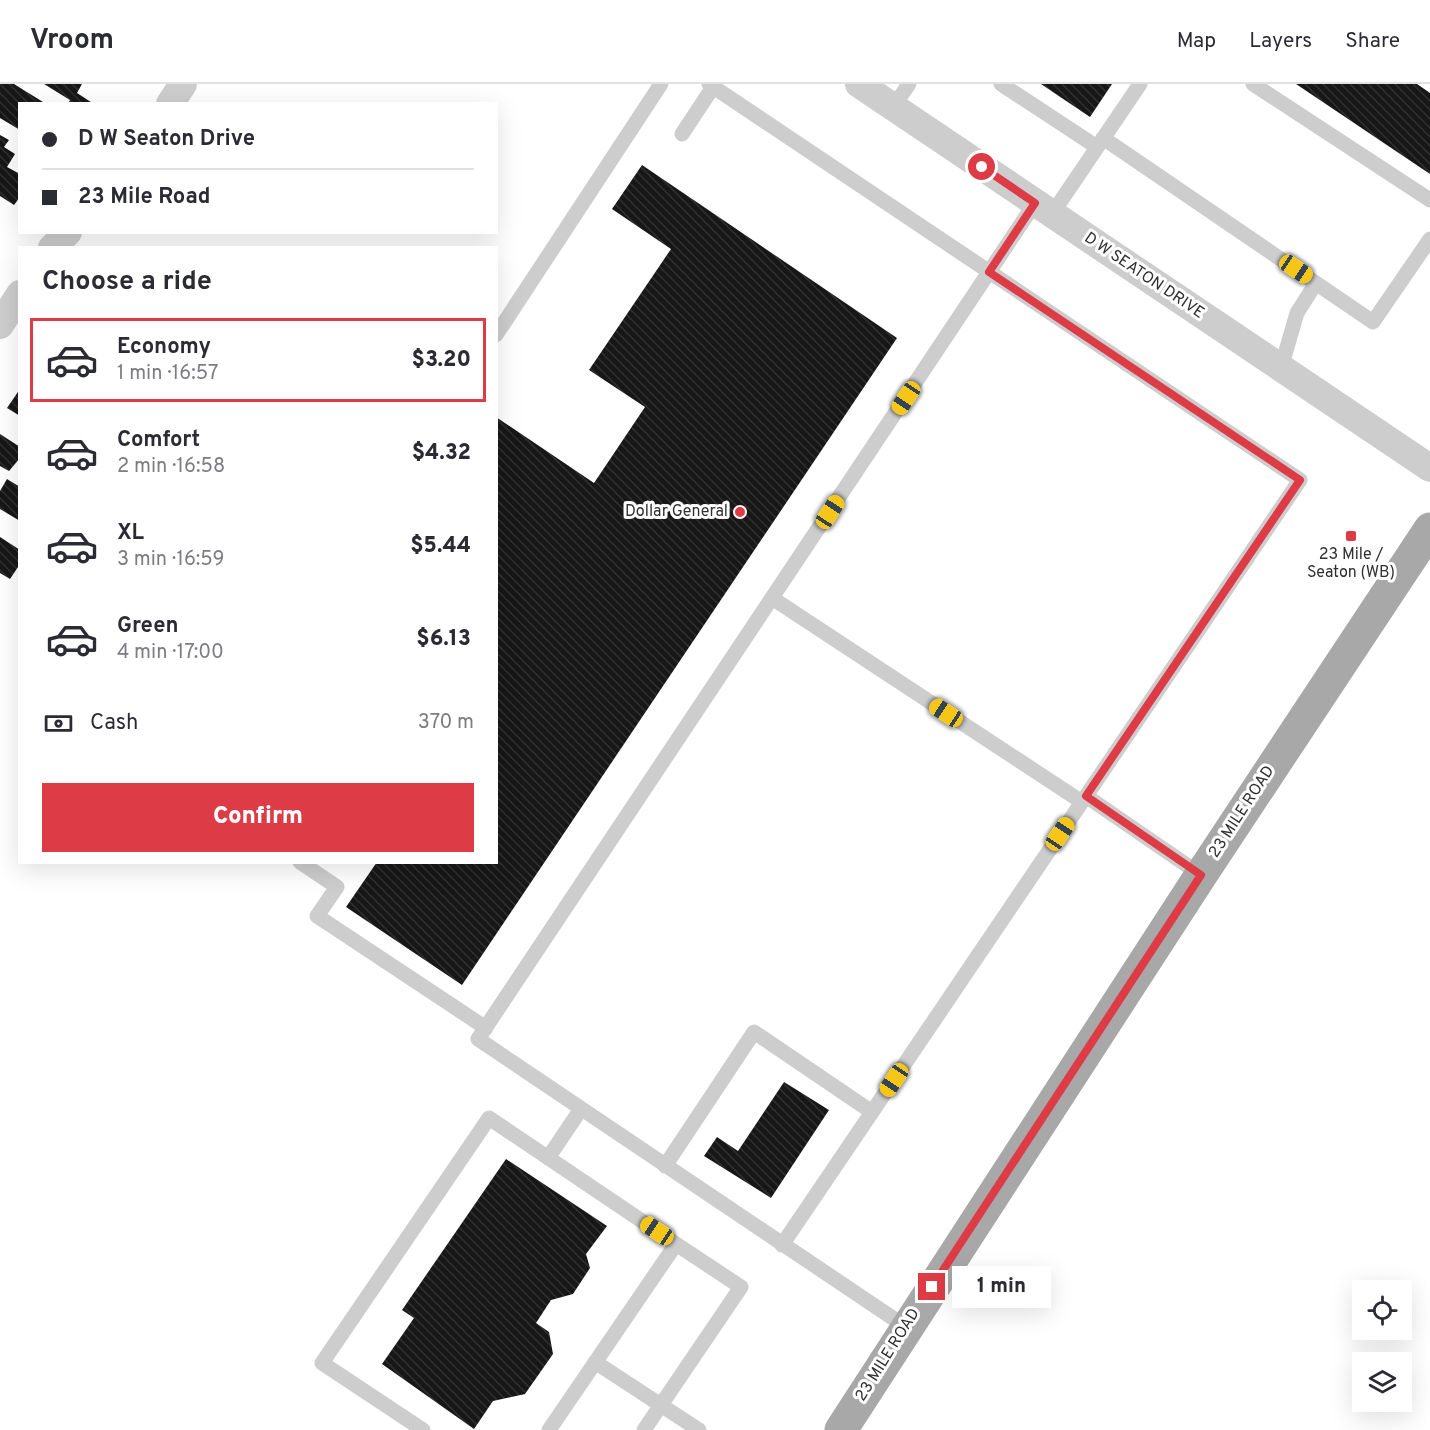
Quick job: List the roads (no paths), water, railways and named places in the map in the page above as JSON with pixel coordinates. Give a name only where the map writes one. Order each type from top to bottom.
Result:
[{"type":"main road","name":"23 MILE ROAD","points":[[851,1426],[906,1327],[1430,528]]},
{"type":"street","points":[[171,102],[183,84]]},
{"type":"street","name":"D W SEATON DRIVE","points":[[859,84],[901,96],[1043,208],[1430,468]]},
{"type":"street","points":[[54,246],[66,234]]},
{"type":"street","points":[[0,325],[18,297]]},
{"type":"lane","points":[[498,331],[661,84]]},
{"type":"lane","points":[[1001,84],[1100,142],[1373,322],[1430,239]]},
{"type":"lane","points":[[906,1327],[478,1039],[989,272],[1100,142],[1140,84]]},
{"type":"lane","points":[[1253,84],[1430,200]]},
{"type":"lane","points":[[682,134],[713,85],[1300,480],[782,1245]]},
{"type":"lane","points":[[1281,368],[1298,313],[1316,283]]},
{"type":"lane","points":[[772,598],[1201,875]]},
{"type":"lane","points":[[303,864],[338,887],[317,916],[486,1028]]},
{"type":"lane","points":[[665,1166],[754,1032],[872,1112]]},
{"type":"lane","points":[[548,1158],[581,1109]]},
{"type":"lane","points":[[423,1430],[322,1363],[489,1118],[741,1287],[645,1430]]},
{"type":"lane","points":[[549,1430],[676,1244]]},
{"type":"lane","points":[[595,1362],[699,1430]]},
{"type":"place","name":"Dollar General","points":[[740,512]]},
{"type":"place","name":"23 Mile / Seaton (WB)","points":[[1351,536]]}]
